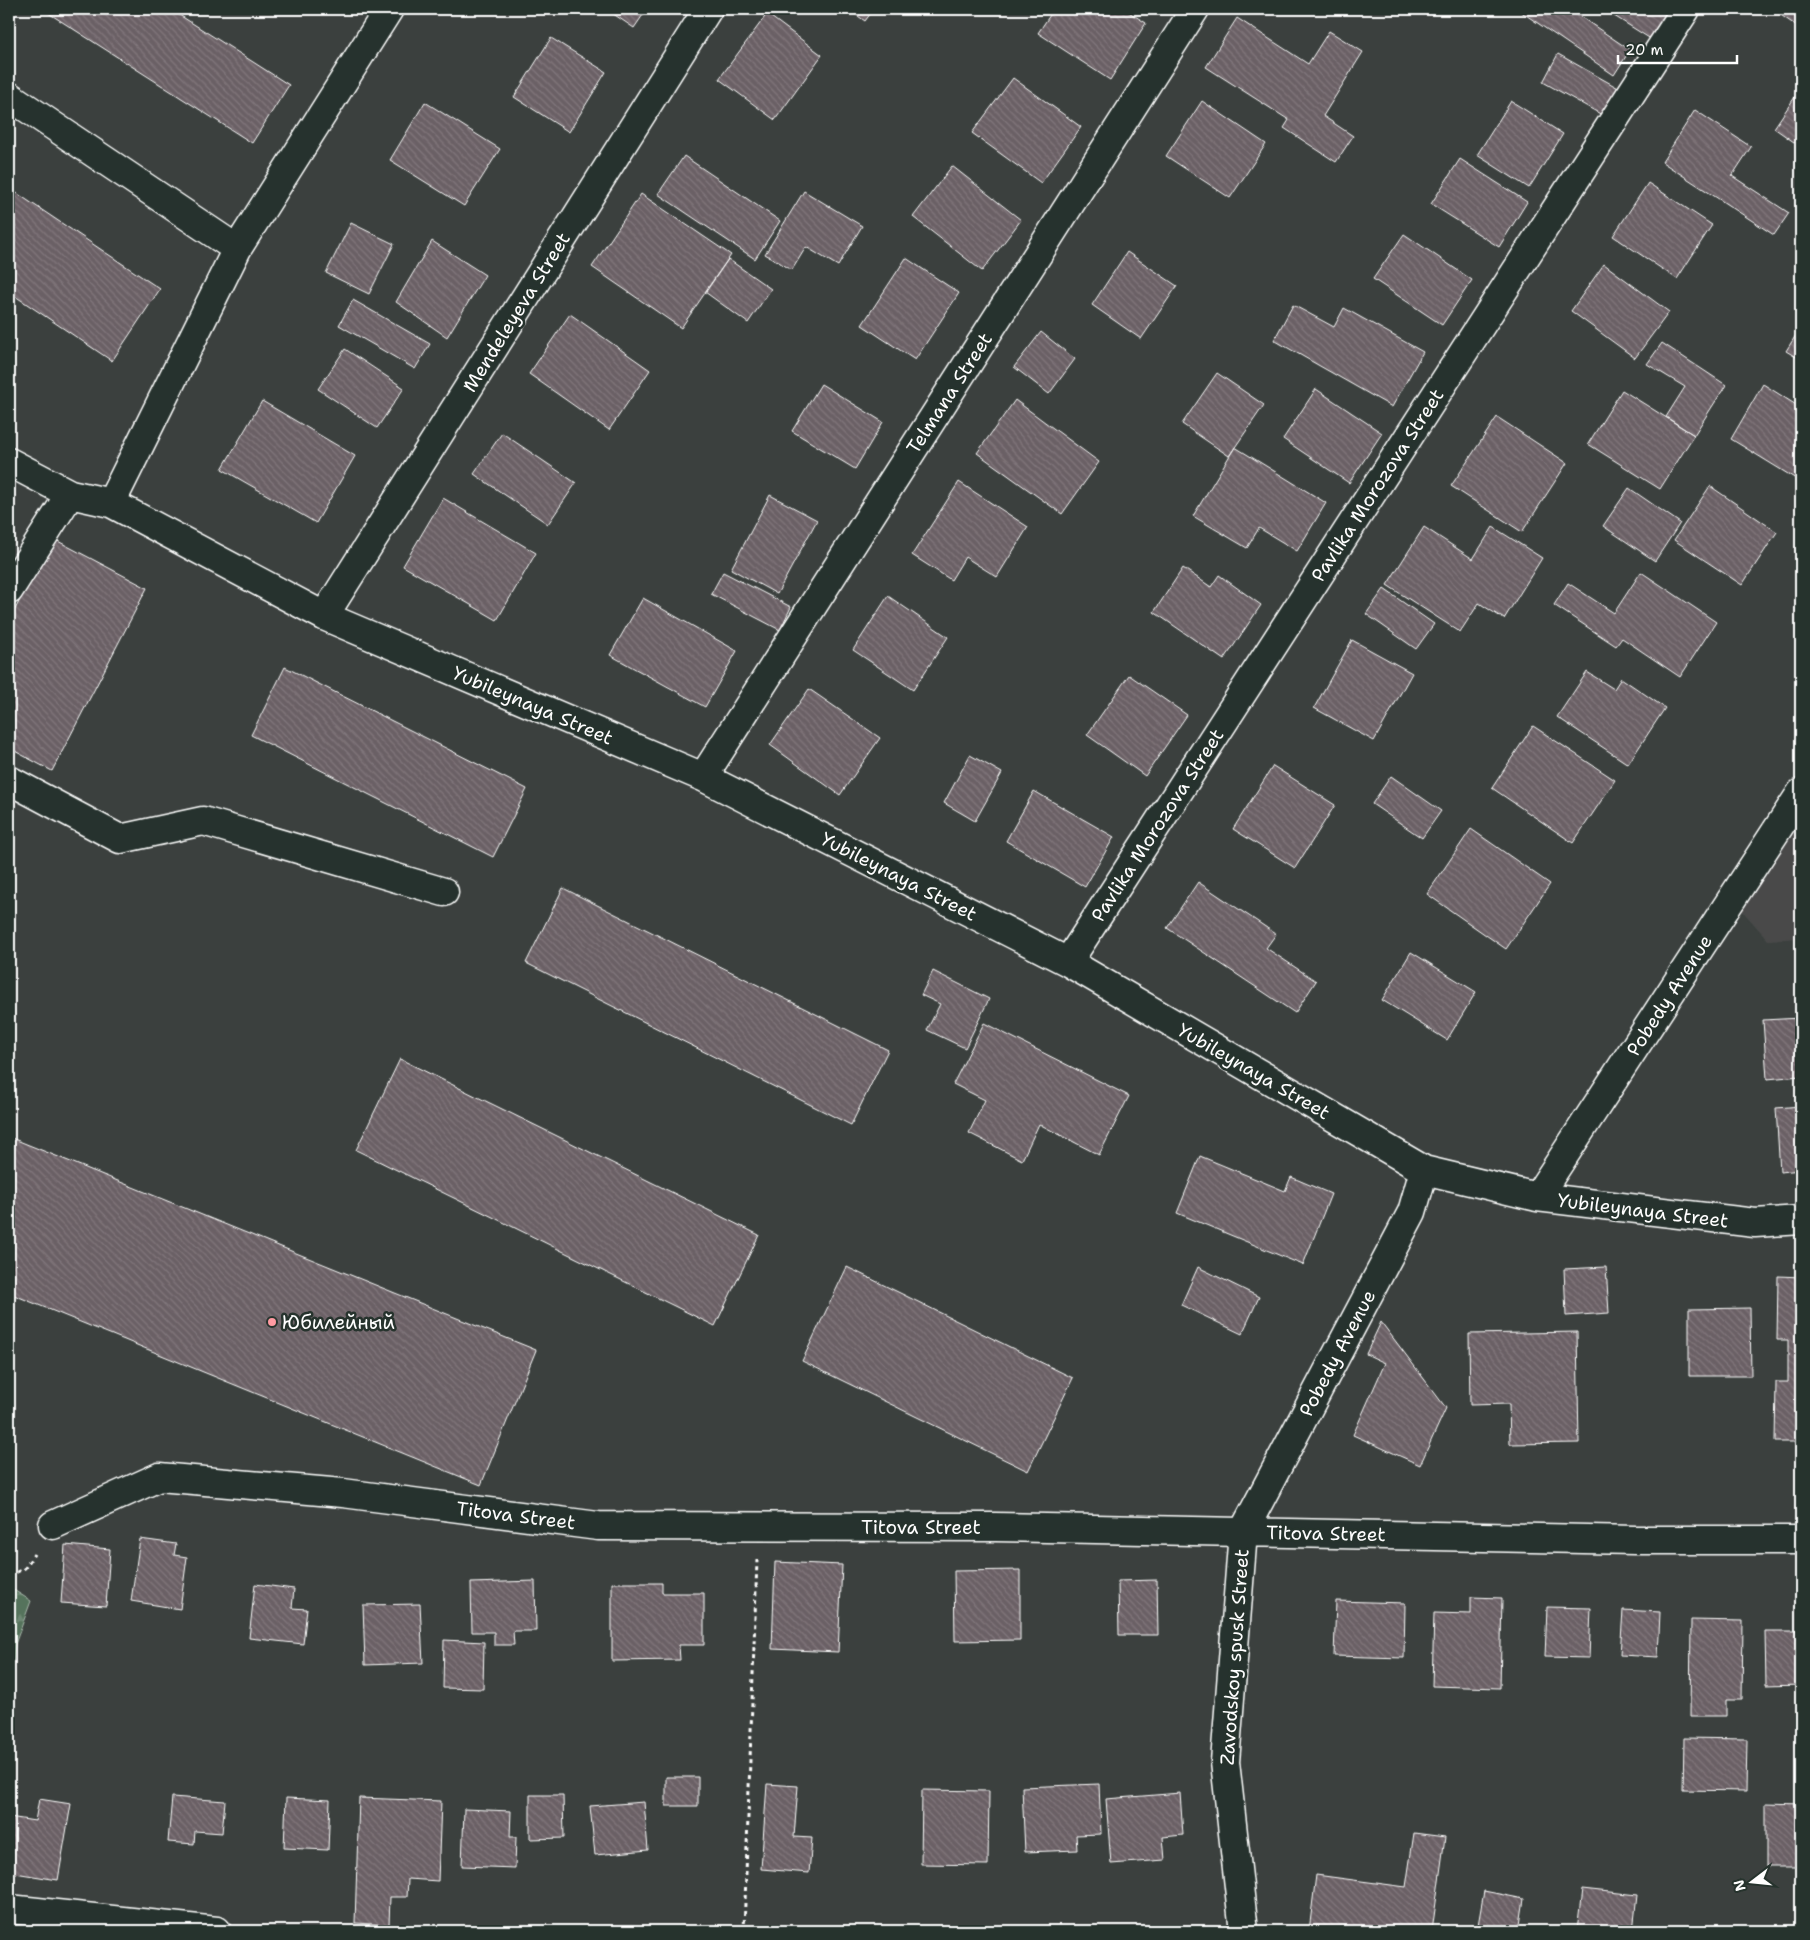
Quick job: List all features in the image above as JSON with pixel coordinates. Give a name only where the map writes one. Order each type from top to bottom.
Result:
[{"type":"street","points":[[111,503],[237,249],[389,9]]},
{"type":"street","name":"Mendeleyeva Street","points":[[324,616],[708,9]]},
{"type":"street","name":"Telmana Street","points":[[703,777],[1195,9]]},
{"type":"street","name":"Pavlika Morozova Street","points":[[1068,962],[1686,9]]},
{"type":"street","points":[[9,96],[237,249]]},
{"type":"street","name":"Yubileynaya Street","points":[[9,462],[70,494],[111,503],[324,616],[703,777],[1068,962],[1424,1170],[1537,1197],[1755,1223],[1801,1220]]},
{"type":"street","points":[[9,590],[70,494]]},
{"type":"street","points":[[9,780],[120,839],[203,821],[444,892]]},
{"type":"street","name":"Pobedy Avenue","points":[[1537,1197],[1801,793]]},
{"type":"street","name":"Pobedy Avenue","points":[[1243,1532],[1412,1212],[1424,1170]]},
{"type":"street","name":"Titova Street","points":[[53,1525],[159,1477],[343,1493],[598,1526],[995,1526],[1625,1539],[1801,1540]]},
{"type":"street","name":"Zavodskoy spusk Street","points":[[1243,1532],[1225,1762],[1244,1931]]},
{"type":"street","points":[[9,1909],[217,1931]]},
{"type":"path","points":[[744,1931],[758,1527]]},
{"type":"shaded area","points":[[1801,816],[1801,938],[1768,940],[1739,907]]},
{"type":"green space","points":[[9,1587],[31,1601],[15,1644],[10,1700],[9,1700]]},
{"type":"building","points":[[42,9],[170,9],[289,85],[252,143]]},
{"type":"building","points":[[606,9],[647,9],[634,28]]},
{"type":"building","points":[[848,9],[874,9],[865,21]]},
{"type":"building","points":[[1054,9],[1124,9],[1146,23],[1110,80],[1038,33]]},
{"type":"building","points":[[1517,9],[1569,9],[1630,50],[1614,75]]},
{"type":"building","points":[[1603,9],[1673,9],[1654,41]]},
{"type":"building","points":[[1772,9],[1801,9],[1801,29]]},
{"type":"building","points":[[767,14],[822,55],[775,120],[719,79]]},
{"type":"building","points":[[1237,18],[1308,64],[1329,31],[1363,52],[1323,116],[1353,136],[1336,162],[1284,128],[1289,120],[1206,67]]},
{"type":"building","points":[[551,38],[606,72],[569,132],[514,97]]},
{"type":"building","points":[[1558,54],[1629,94],[1613,121],[1543,82]]},
{"type":"building","points":[[1013,78],[1081,127],[1041,183],[972,133]]},
{"type":"building","points":[[1801,88],[1801,147],[1774,128]]},
{"type":"building","points":[[1202,101],[1266,144],[1230,198],[1166,156]]},
{"type":"building","points":[[1511,101],[1563,134],[1529,188],[1477,155]]},
{"type":"building","points":[[425,102],[500,149],[464,206],[390,160]]},
{"type":"building","points":[[1695,110],[1751,147],[1732,176],[1789,213],[1774,235],[1662,162]]},
{"type":"building","points":[[684,156],[780,221],[755,259],[658,194]]},
{"type":"building","points":[[1460,159],[1527,202],[1499,247],[1431,204]]},
{"type":"building","points":[[952,166],[1021,220],[982,271],[913,217]]},
{"type":"building","points":[[1648,183],[1712,225],[1677,279],[1613,236]]},
{"type":"building","points":[[9,188],[160,289],[112,361],[9,292]]},
{"type":"building","points":[[804,191],[862,226],[838,266],[806,247],[792,270],[765,254]]},
{"type":"building","points":[[641,194],[731,255],[681,328],[592,267]]},
{"type":"building","points":[[351,223],[394,244],[369,294],[326,273]]},
{"type":"building","points":[[1404,234],[1472,280],[1442,325],[1373,279]]},
{"type":"building","points":[[432,241],[485,275],[447,337],[396,302]]},
{"type":"building","points":[[1127,252],[1177,286],[1141,339],[1092,305]]},
{"type":"building","points":[[906,258],[959,293],[915,360],[862,325]]},
{"type":"building","points":[[728,259],[771,289],[748,323],[705,292]]},
{"type":"building","points":[[1604,264],[1669,312],[1635,358],[1571,311]]},
{"type":"building","points":[[353,300],[430,344],[415,369],[339,325]]},
{"type":"building","points":[[1293,305],[1334,327],[1344,308],[1423,352],[1392,407],[1274,340]]},
{"type":"building","points":[[570,314],[650,370],[609,430],[529,374]]},
{"type":"building","points":[[1801,327],[1801,360],[1786,351]]},
{"type":"building","points":[[1041,332],[1075,359],[1049,394],[1014,367]]},
{"type":"building","points":[[1662,343],[1726,385],[1694,435],[1666,417],[1685,387],[1647,364]]},
{"type":"building","points":[[345,349],[404,388],[377,428],[318,389]]},
{"type":"building","points":[[1217,373],[1264,405],[1229,456],[1182,424]]},
{"type":"building","points":[[821,384],[883,422],[855,469],[792,431]]},
{"type":"building","points":[[1763,384],[1801,408],[1801,482],[1731,439]]},
{"type":"building","points":[[1316,389],[1382,433],[1349,483],[1283,439]]},
{"type":"building","points":[[1622,390],[1694,435],[1660,489],[1588,444]]},
{"type":"building","points":[[1015,400],[1099,462],[1062,514],[977,453]]},
{"type":"building","points":[[262,401],[355,456],[316,523],[222,469]]},
{"type":"building","points":[[1497,417],[1567,463],[1522,532],[1451,486]]},
{"type":"building","points":[[502,433],[576,483],[548,524],[474,474]]},
{"type":"building","points":[[1235,447],[1326,503],[1297,551],[1259,528],[1247,548],[1193,516]]},
{"type":"building","points":[[959,482],[1028,527],[997,577],[965,557],[951,580],[912,555]]},
{"type":"building","points":[[1710,486],[1777,532],[1742,585],[1674,540]]},
{"type":"building","points":[[1629,488],[1680,523],[1655,561],[1603,526]]},
{"type":"building","points":[[770,495],[817,520],[777,594],[731,569]]},
{"type":"building","points":[[443,498],[536,553],[497,620],[403,566]]},
{"type":"building","points":[[1424,527],[1473,559],[1493,527],[1542,558],[1504,619],[1479,603],[1460,632],[1387,585]]},
{"type":"building","points":[[52,538],[147,588],[52,771],[9,748],[9,621]]},
{"type":"building","points":[[1183,568],[1211,587],[1219,575],[1261,605],[1224,660],[1154,612]]},
{"type":"building","points":[[723,572],[791,607],[780,630],[711,594]]},
{"type":"building","points":[[1641,572],[1716,622],[1680,677],[1622,638],[1616,646],[1554,605],[1568,583],[1614,613]]},
{"type":"building","points":[[1384,589],[1434,624],[1416,649],[1366,614]]},
{"type":"building","points":[[888,596],[948,637],[913,690],[853,650]]},
{"type":"building","points":[[643,598],[737,651],[705,707],[610,655]]},
{"type":"building","points":[[1352,640],[1412,673],[1374,741],[1314,708]]},
{"type":"building","points":[[285,667],[527,789],[493,857],[251,735]]},
{"type":"building","points":[[1587,672],[1614,689],[1621,678],[1665,708],[1628,764],[1557,717]]},
{"type":"building","points":[[1129,675],[1187,715],[1145,776],[1087,735]]},
{"type":"building","points":[[809,689],[880,738],[840,795],[770,745]]},
{"type":"building","points":[[1533,726],[1615,780],[1573,843],[1492,788]]},
{"type":"building","points":[[970,755],[1002,773],[975,821],[944,803]]},
{"type":"building","points":[[1273,766],[1335,805],[1295,868],[1233,829]]},
{"type":"building","points":[[1391,776],[1441,811],[1422,838],[1372,804]]},
{"type":"building","points":[[1034,791],[1114,837],[1085,887],[1006,841]]},
{"type":"building","points":[[1471,829],[1550,884],[1506,949],[1427,894]]},
{"type":"building","points":[[1198,882],[1276,934],[1266,948],[1316,981],[1295,1013],[1167,928]]},
{"type":"building","points":[[563,888],[888,1050],[851,1125],[526,963]]},
{"type":"building","points":[[1411,952],[1476,992],[1447,1040],[1382,1000]]},
{"type":"building","points":[[933,971],[989,999],[965,1048],[927,1030],[940,1004],[921,995]]},
{"type":"building","points":[[1801,1018],[1801,1076],[1767,1079],[1763,1020]]},
{"type":"building","points":[[984,1023],[1129,1096],[1099,1155],[1039,1124],[1022,1160],[969,1133],[985,1100],[953,1084]]},
{"type":"building","points":[[400,1059],[759,1235],[715,1326],[356,1150]]},
{"type":"building","points":[[1801,1106],[1801,1170],[1780,1172],[1776,1108]]},
{"type":"building","name":"Юбилейный","points":[[9,1137],[536,1350],[481,1485],[9,1293]]},
{"type":"building","points":[[1200,1156],[1285,1191],[1291,1177],[1331,1194],[1303,1265],[1177,1213]]},
{"type":"building","points":[[847,1267],[1073,1378],[1028,1471],[802,1361]]},
{"type":"building","points":[[1198,1267],[1259,1297],[1242,1334],[1181,1305]]},
{"type":"building","points":[[1606,1267],[1609,1313],[1566,1316],[1564,1269]]},
{"type":"building","points":[[1778,1276],[1801,1277],[1801,1442],[1775,1442],[1776,1382],[1788,1382],[1788,1340],[1777,1340]]},
{"type":"building","points":[[1750,1308],[1751,1376],[1689,1376],[1689,1309]]},
{"type":"building","points":[[1381,1322],[1446,1408],[1420,1465],[1353,1435],[1385,1363],[1366,1354]]},
{"type":"building","points":[[1577,1332],[1579,1443],[1510,1444],[1509,1404],[1470,1405],[1469,1334]]},
{"type":"building","points":[[140,1539],[176,1544],[174,1555],[187,1557],[180,1609],[131,1601]]},
{"type":"building","points":[[65,1545],[110,1549],[106,1606],[61,1603]]},
{"type":"building","points":[[775,1562],[842,1565],[838,1652],[772,1649]]},
{"type":"building","points":[[1020,1570],[1020,1640],[955,1641],[954,1571]]},
{"type":"building","points":[[1157,1580],[1158,1635],[1119,1635],[1118,1581]]},
{"type":"building","points":[[535,1581],[536,1631],[513,1631],[514,1645],[494,1645],[494,1632],[472,1632],[471,1583]]},
{"type":"building","points":[[612,1583],[662,1583],[662,1593],[704,1593],[704,1645],[679,1645],[680,1660],[612,1661]]},
{"type":"building","points":[[255,1584],[294,1589],[292,1608],[307,1609],[303,1644],[249,1638]]},
{"type":"building","points":[[1471,1597],[1502,1598],[1500,1688],[1432,1686],[1434,1613],[1471,1614]]},
{"type":"building","points":[[1336,1601],[1405,1603],[1404,1658],[1334,1656]]},
{"type":"building","points":[[420,1604],[423,1663],[365,1665],[363,1605]]},
{"type":"building","points":[[1547,1607],[1591,1608],[1589,1658],[1545,1657]]},
{"type":"building","points":[[1623,1610],[1660,1612],[1658,1657],[1620,1655]]},
{"type":"building","points":[[1691,1620],[1743,1621],[1742,1700],[1726,1700],[1726,1716],[1690,1716]]},
{"type":"building","points":[[1765,1631],[1801,1631],[1801,1685],[1766,1686]]},
{"type":"building","points":[[444,1640],[484,1642],[483,1689],[443,1688]]},
{"type":"building","points":[[1684,1738],[1747,1739],[1746,1791],[1683,1790]]},
{"type":"building","points":[[666,1777],[698,1777],[698,1806],[666,1806]]},
{"type":"building","points":[[767,1784],[798,1786],[794,1837],[812,1838],[809,1873],[761,1869]]},
{"type":"building","points":[[1099,1784],[1101,1834],[1076,1835],[1077,1850],[1025,1852],[1022,1787]]},
{"type":"building","points":[[922,1790],[989,1791],[988,1865],[921,1864]]},
{"type":"building","points":[[1180,1793],[1183,1835],[1163,1837],[1165,1860],[1111,1864],[1106,1799]]},
{"type":"building","points":[[530,1795],[563,1795],[564,1838],[530,1839]]},
{"type":"building","points":[[172,1797],[225,1801],[222,1833],[195,1831],[194,1844],[168,1842]]},
{"type":"building","points":[[286,1798],[330,1800],[328,1850],[284,1848]]},
{"type":"building","points":[[359,1798],[441,1801],[438,1881],[408,1879],[407,1897],[390,1897],[389,1925],[355,1923]]},
{"type":"building","points":[[39,1799],[71,1804],[58,1880],[9,1872],[9,1817],[35,1821]]},
{"type":"building","points":[[644,1802],[648,1850],[595,1855],[590,1806]]},
{"type":"building","points":[[1766,1803],[1801,1804],[1801,1867],[1766,1867]]},
{"type":"building","points":[[464,1809],[511,1811],[510,1837],[516,1837],[515,1868],[462,1866]]},
{"type":"building","points":[[1414,1833],[1445,1837],[1432,1931],[1309,1931],[1316,1875],[1406,1887]]},
{"type":"building","points":[[1582,1889],[1637,1895],[1633,1931],[1577,1931]]},
{"type":"building","points":[[1484,1891],[1524,1899],[1519,1931],[1477,1931]]},
{"type":"place","name":"Юбилейный","points":[[272,1322]]}]
